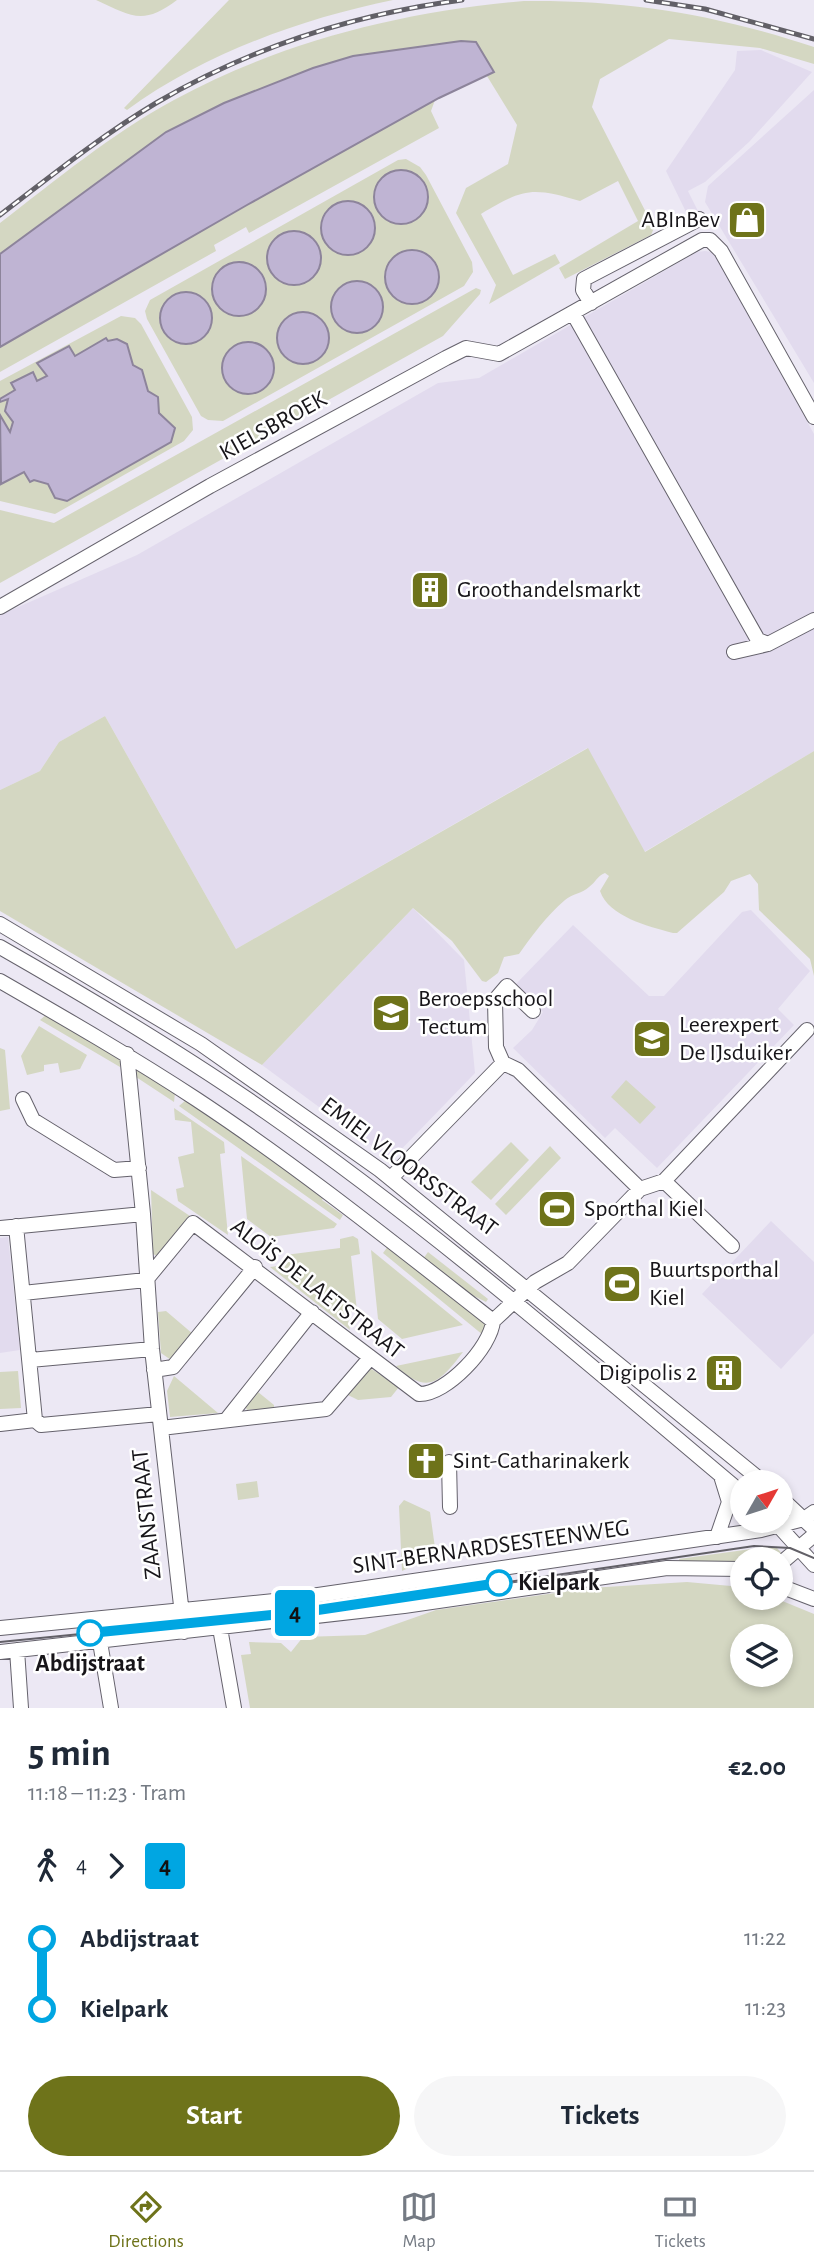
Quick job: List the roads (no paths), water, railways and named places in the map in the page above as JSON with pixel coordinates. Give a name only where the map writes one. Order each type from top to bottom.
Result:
[{"type":"street","points":[[591,303],[583,290],[584,279],[699,219]]},
{"type":"street","name":"KIELSBROEK","points":[[0,607],[210,486],[446,358],[466,348],[499,354],[707,239],[721,251],[814,417]]},
{"type":"street","points":[[573,313],[763,642]]},
{"type":"street","points":[[763,642],[814,610]]},
{"type":"street","points":[[734,652],[814,620]]},
{"type":"street","name":"EMIEL VLOORSSTRAAT","points":[[0,924],[201,1044],[391,1178],[748,1470]]},
{"type":"street","name":"EMIEL VLOORSSTRAAT","points":[[0,947],[150,1035],[267,1112],[368,1187],[512,1302],[730,1483]]},
{"type":"street","points":[[0,981],[127,1054],[323,1189],[493,1321],[528,1288],[577,1255],[640,1189],[664,1181],[807,1030]]},
{"type":"street","points":[[533,1011],[507,986],[495,1000],[496,1047],[503,1063],[518,1070],[640,1189]]},
{"type":"street","name":"ZAANSTRAAT","points":[[127,1054],[143,1214],[154,1370],[184,1632]]},
{"type":"street","points":[[391,1178],[503,1063]]},
{"type":"street","points":[[23,1099],[33,1119],[114,1170],[139,1168]]},
{"type":"street","points":[[664,1181],[732,1246]]},
{"type":"street","points":[[0,1228],[143,1214]]},
{"type":"street","name":"ALOÏS DE LAETSTRAAT","points":[[146,1280],[193,1223],[255,1267],[414,1392],[430,1394],[451,1382],[487,1341],[493,1321]]},
{"type":"street","points":[[16,1226],[35,1420],[41,1425],[227,1419],[327,1409],[370,1358]]},
{"type":"street","points":[[154,1370],[173,1367],[255,1267]]},
{"type":"street","points":[[23,1293],[146,1280]]},
{"type":"street","points":[[227,1419],[312,1312]]},
{"type":"street","points":[[30,1360],[152,1349]]},
{"type":"street","points":[[0,1424],[35,1420]]},
{"type":"street","points":[[449,1462],[450,1507]]},
{"type":"street","points":[[717,1537],[729,1502],[720,1475]]},
{"type":"street","points":[[793,1507],[810,1520]]},
{"type":"street","name":"SINT-BERNARDSESTEENWEG","points":[[0,1628],[297,1599],[734,1533]]},
{"type":"street","points":[[786,1533],[814,1565]]},
{"type":"street","points":[[793,1555],[814,1535]]},
{"type":"street","name":"SINT-BERNARDSESTEENWEG","points":[[0,1652],[404,1606],[667,1568],[715,1567],[730,1570]]},
{"type":"street","points":[[793,1592],[814,1599]]},
{"type":"street","points":[[220,1628],[234,1708]]},
{"type":"street","points":[[100,1642],[111,1708]]},
{"type":"street","points":[[18,1650],[21,1708]]},
{"type":"tram line","points":[[0,1642],[311,1611],[754,1546],[790,1548],[814,1558]]},
{"type":"tram line","name":"4","points":[[90,1633],[311,1611],[499,1583]]},
{"type":"railway","points":[[0,215],[116,129],[156,103],[228,66],[304,36],[343,24],[462,0]]},
{"type":"railway","points":[[646,0],[705,9],[814,39]]},
{"type":"place","name":"ABInBev","points":[[747,220]]},
{"type":"place","name":"Groothandelsmarkt","points":[[430,590]]},
{"type":"place","name":"Beroepsschool Tectum","points":[[391,1013]]},
{"type":"place","name":"Leerexpert De IJsduiker","points":[[652,1039]]},
{"type":"place","name":"Sporthal Kiel","points":[[557,1209]]},
{"type":"place","name":"Buurtsporthal Kiel","points":[[622,1284]]},
{"type":"place","name":"Digipolis 2","points":[[724,1373]]},
{"type":"place","name":"Sint-Catharinakerk","points":[[426,1461]]},
{"type":"place","name":"Kielpark","points":[[499,1583]]},
{"type":"place","name":"Abdijstraat","points":[[90,1633]]}]
